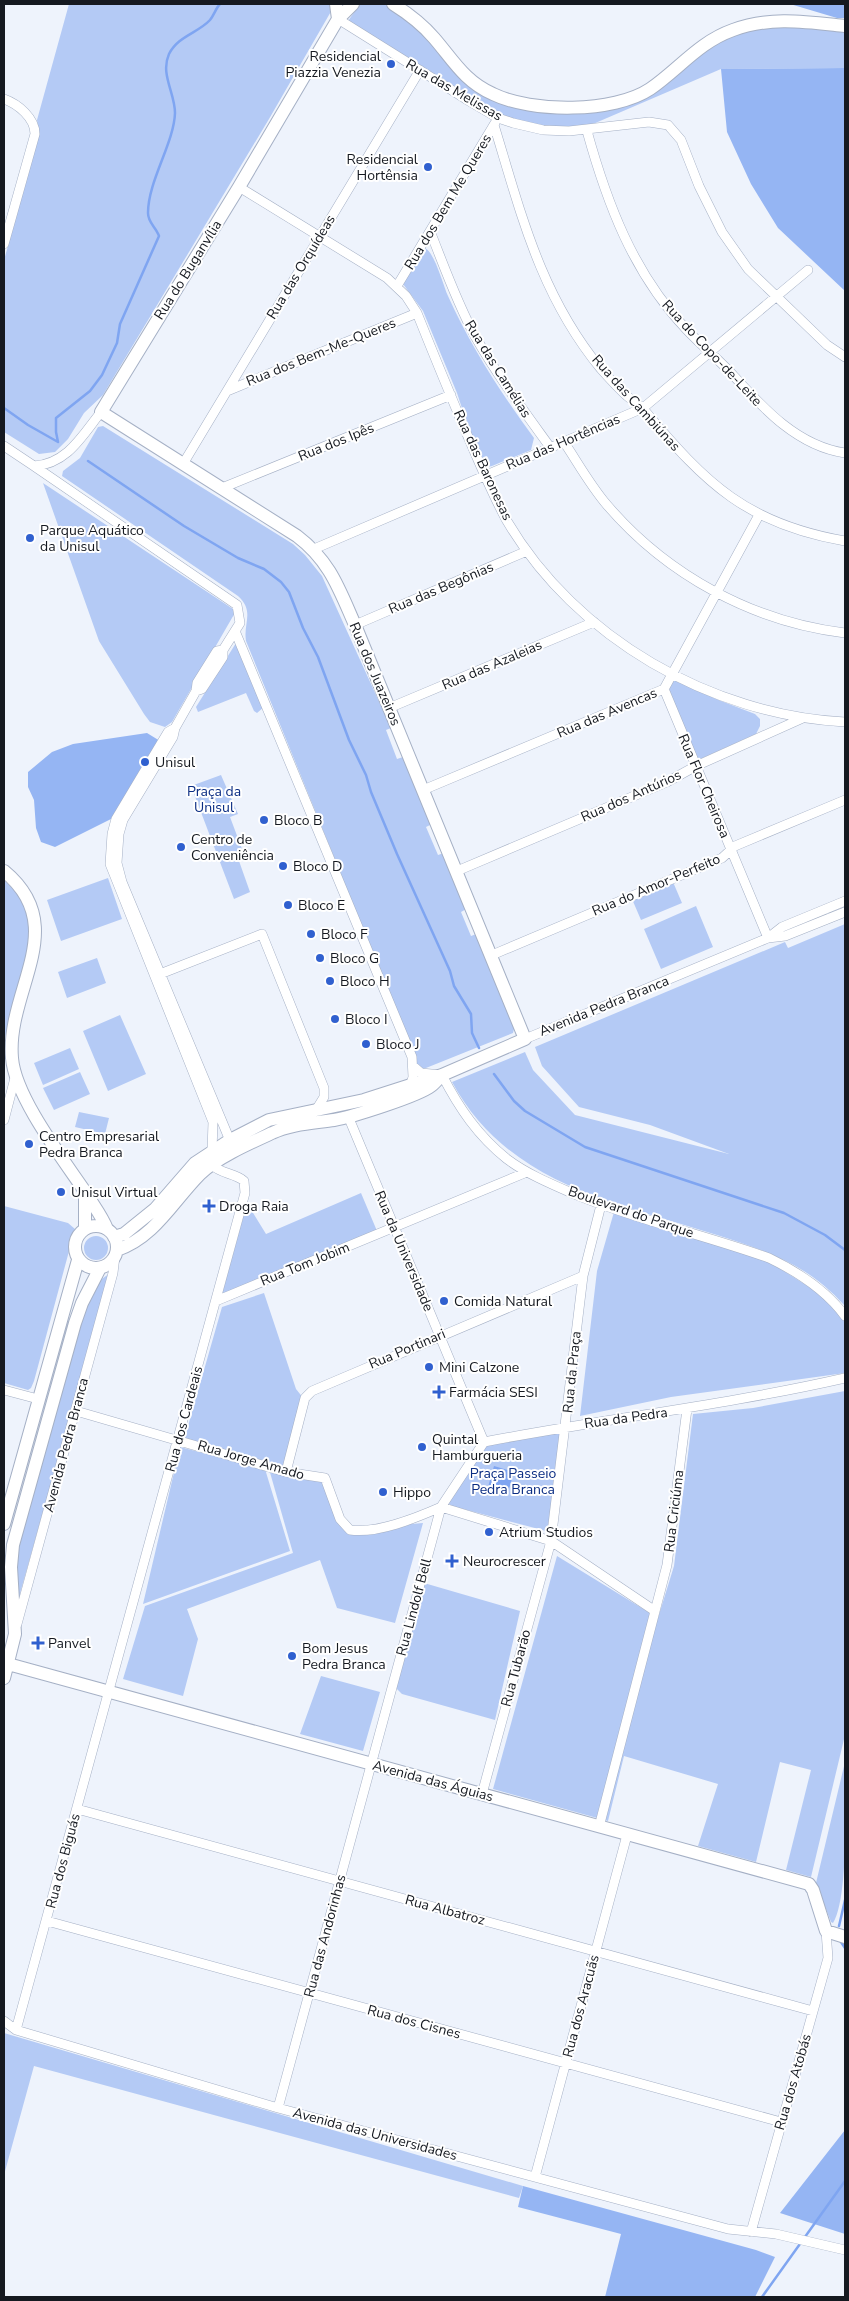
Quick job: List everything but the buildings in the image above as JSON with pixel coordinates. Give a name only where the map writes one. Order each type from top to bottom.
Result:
[{"type":"street","points":[[336,4],[338,19]]},
{"type":"street","name":"Rua do Buganvília","points":[[34,466],[46,466],[62,458],[73,448],[101,412],[239,187],[338,19],[353,4]]},
{"type":"street","points":[[394,4],[421,24],[462,74],[480,88],[518,103],[551,106],[612,103],[637,96],[659,82],[702,46],[734,30],[784,21],[845,26]]},
{"type":"street","name":"Rua das Melissas","points":[[338,19],[420,70],[496,121],[543,130],[587,130],[649,122],[668,125],[681,140],[699,186],[722,232],[748,269],[777,297]]},
{"type":"street","name":"Rua das Orquídeas","points":[[183,464],[420,70]]},
{"type":"street","points":[[4,99],[17,106],[31,119],[35,134],[4,244]]},
{"type":"street","name":"Rua dos Bem Me Queres","points":[[397,286],[496,121]]},
{"type":"street","name":"Rua das Cambiúnas","points":[[496,121],[530,243],[556,300],[601,368],[627,396],[642,408],[704,477],[739,503],[760,515],[803,532],[845,541]]},
{"type":"street","name":"Rua do Copo-de-Leite","points":[[587,130],[610,207],[630,250],[667,307],[686,329],[712,352],[762,406],[791,431],[814,443],[845,453]]},
{"type":"street","points":[[239,187],[397,286]]},
{"type":"street","name":"Rua das Camélias","points":[[430,230],[452,287],[475,335],[501,378],[550,447]]},
{"type":"street","name":"Rua das Hortências","points":[[314,549],[642,408],[712,352],[808,270]]},
{"type":"street","name":"Rua das Baronesas","points":[[397,286],[416,313],[484,476],[508,522],[527,550],[557,585],[594,622],[631,650],[672,674],[718,695],[747,706],[803,718],[845,722]]},
{"type":"street","points":[[777,297],[827,345],[845,357]]},
{"type":"street","name":"Rua dos Bem-Me-Queres","points":[[226,391],[416,313]]},
{"type":"street","name":"Rua dos Ipês","points":[[222,488],[451,395]]},
{"type":"street","name":"Rua dos Juazeiros","points":[[101,412],[222,488],[314,549],[333,575],[492,955],[525,1039]]},
{"type":"street","points":[[564,442],[605,503],[628,528],[668,562],[717,593],[775,618],[802,626],[845,633]]},
{"type":"street","points":[[4,446],[237,605],[240,623],[223,650],[216,651],[197,683],[196,691],[175,728],[173,737],[123,820],[117,847],[117,863],[122,882],[234,1153]]},
{"type":"street","name":"Rua das Avencas","points":[[423,790],[664,689],[760,515]]},
{"type":"street","name":"Rua das Begônias","points":[[355,625],[527,550]]},
{"type":"street","name":"Rua das Azaleias","points":[[389,708],[594,622]]},
{"type":"street","points":[[235,631],[412,1056],[413,1066],[410,1084]]},
{"type":"street","name":"Rua Flor Cheirosa","points":[[664,689],[768,938]]},
{"type":"street","name":"Rua dos Antúrios","points":[[457,871],[667,782],[696,766],[803,718]]},
{"type":"street","points":[[175,728],[168,732],[116,819],[112,834],[110,864],[213,1122],[212,1151]]},
{"type":"street","name":"Rua do Amor-Perfeito","points":[[492,955],[722,858],[731,849],[845,800]]},
{"type":"street","points":[[4,871],[26,894],[33,910],[35,927],[33,954],[8,1055],[15,1078],[32,1109],[85,1192],[113,1243],[106,1266],[100,1268],[88,1267],[78,1260]]},
{"type":"street","name":"Avenida Pedra Branca","points":[[113,1243],[155,1209],[188,1170],[212,1151],[230,1140],[282,1116],[364,1100],[410,1084],[442,1076],[525,1039],[768,938],[782,927],[845,901]]},
{"type":"street","name":"Avenida Pedra Branca","points":[[768,938],[785,936],[845,912]]},
{"type":"street","points":[[160,974],[262,934],[324,1088],[324,1097],[316,1110]]},
{"type":"street","points":[[413,1066],[420,1073],[442,1076]]},
{"type":"street","name":"Avenida Pedra Branca","points":[[113,1243],[129,1246],[162,1220],[200,1174],[212,1165],[280,1129],[348,1116],[430,1087],[442,1076]]},
{"type":"street","name":"Boulevard do Parque","points":[[442,1076],[458,1106],[478,1131],[507,1159],[527,1172],[601,1205],[769,1258],[819,1289],[845,1316]]},
{"type":"street","points":[[4,1120],[15,1078]]},
{"type":"street","name":"Rua da Universidade","points":[[348,1116],[484,1442]]},
{"type":"street","name":"Rua dos Cardeais","points":[[110,1692],[246,1187],[240,1178],[222,1172],[212,1165]]},
{"type":"street","name":"Rua Tom Jobim","points":[[216,1301],[527,1172]]},
{"type":"street","points":[[4,1524],[78,1260],[75,1242],[85,1228],[85,1192]]},
{"type":"street","name":"Rua da Praça","points":[[551,1541],[583,1276],[601,1205]]},
{"type":"street","points":[[85,1228],[96,1226],[113,1243]]},
{"type":"street","name":"Avenida Pedra Branca","points":[[4,1678],[113,1273],[113,1243]]},
{"type":"street","name":"Avenida Pedra Branca","points":[[15,1634],[11,1567],[13,1545],[75,1324],[82,1303],[100,1268]]},
{"type":"street","name":"Rua Portinari","points":[[286,1472],[305,1398],[312,1391],[439,1335],[583,1276]]},
{"type":"street","name":"Rua da Pedra","points":[[484,1442],[566,1426],[687,1409],[845,1378]]},
{"type":"street","points":[[4,1390],[38,1399]]},
{"type":"street","name":"Rua Criciúma","points":[[599,1827],[669,1556],[687,1409]]},
{"type":"street","name":"Rua Jorge Amado","points":[[76,1411],[286,1472],[325,1478],[340,1519],[350,1530],[374,1528],[408,1520],[440,1508]]},
{"type":"street","points":[[484,1442],[440,1508],[551,1541],[655,1611]]},
{"type":"street","name":"Rua Lindolf Bell","points":[[372,1764],[440,1508]]},
{"type":"street","name":"Rua Tubarão","points":[[482,1794],[551,1541]]},
{"type":"street","name":"Avenida das Águias","points":[[8,1664],[809,1884],[813,1890],[826,1931]]},
{"type":"street","name":"Rua dos Biguás","points":[[16,2030],[110,1692]]},
{"type":"street","name":"Rua das Andorinhas","points":[[278,2108],[372,1764]]},
{"type":"street","name":"Rua Albatroz","points":[[77,1809],[813,2011]]},
{"type":"street","name":"Rua dos Aracuãs","points":[[535,2177],[627,1835]]},
{"type":"street","name":"Rua dos Cisnes","points":[[47,1921],[782,2122]]},
{"type":"street","points":[[826,1931],[845,1937]]},
{"type":"street","name":"Rua dos Atobás","points":[[751,2232],[828,1958],[826,1931]]},
{"type":"street","name":"Avenida das Universidades","points":[[4,2021],[16,2030],[278,2108],[728,2229],[790,2237],[845,2250]]},
{"type":"green space","points":[[69,4],[331,4],[333,8],[269,119],[103,395],[84,413],[68,439],[55,452],[39,454],[4,432],[4,260],[39,135],[37,120]]},
{"type":"green space","points":[[360,4],[384,4],[411,20],[491,98],[613,107],[735,33],[771,25],[845,30],[845,68],[721,69],[586,127],[558,127],[526,123],[500,114],[348,21]]},
{"type":"green space","points":[[425,248],[432,256],[457,315],[477,351],[498,387],[534,438],[531,450],[492,466],[487,467],[480,463],[457,393],[423,311],[403,284],[422,250]]},
{"type":"green space","points":[[103,426],[293,544],[305,555],[322,576],[391,728],[386,730],[397,759],[403,757],[432,824],[426,827],[438,855],[444,853],[468,908],[461,912],[471,936],[479,933],[514,1029],[513,1033],[421,1070],[416,1068],[415,1056],[246,641],[246,607],[238,596],[62,476],[63,471],[80,458],[98,427]]},
{"type":"green space","points":[[43,483],[236,611],[172,722],[165,727],[150,722],[99,641]]},
{"type":"green space","points":[[236,643],[264,707],[257,713],[254,711],[246,693],[198,712],[196,707]]},
{"type":"green space","points":[[674,680],[755,714],[760,719],[760,726],[756,734],[698,760],[669,689]]},
{"type":"green space","name":"Praça da Unisul","points":[[221,775],[238,814],[230,817],[245,857],[239,861],[250,892],[234,899],[191,786]]},
{"type":"green space","points":[[108,878],[122,919],[61,941],[47,900]]},
{"type":"green space","points":[[4,880],[17,893],[28,913],[30,939],[4,1042]]},
{"type":"green space","points":[[673,882],[682,903],[641,920],[632,899]]},
{"type":"green space","points":[[696,906],[713,947],[661,969],[644,929]]},
{"type":"green space","points":[[845,924],[845,1306],[816,1280],[786,1261],[754,1247],[603,1199],[567,1185],[533,1167],[502,1144],[475,1117],[452,1082],[525,1052],[533,1070],[575,1115],[729,1154],[650,1125],[579,1107],[542,1066],[535,1047],[785,942],[788,948]]},
{"type":"green space","points":[[97,958],[106,983],[67,998],[58,972]]},
{"type":"green space","points":[[120,1015],[146,1074],[108,1091],[83,1031]]},
{"type":"green space","points":[[70,1048],[79,1069],[43,1085],[34,1063]]},
{"type":"green space","points":[[80,1072],[90,1094],[54,1110],[43,1088]]},
{"type":"green space","points":[[79,1112],[109,1118],[105,1134],[75,1127]]},
{"type":"green space","points":[[361,1193],[377,1231],[222,1294],[247,1203],[266,1234]]},
{"type":"green space","points":[[4,1206],[68,1223],[75,1229],[34,1381],[28,1390],[4,1383]]},
{"type":"green space","points":[[614,1212],[768,1261],[817,1292],[845,1321],[845,1373],[671,1397],[580,1416],[597,1271]]},
{"type":"green space","points":[[96,1236],[105,1239],[108,1248],[105,1257],[96,1260],[87,1257],[84,1248],[87,1239]]},
{"type":"green space","points":[[110,1273],[18,1602],[18,1545],[84,1307],[95,1284]]},
{"type":"green space","points":[[264,1293],[296,1389],[304,1399],[285,1470],[184,1440],[222,1307]]},
{"type":"green space","points":[[845,1391],[845,1735],[811,1877],[786,1870],[811,1770],[780,1762],[756,1862],[698,1846],[718,1784],[624,1756],[608,1821],[493,1789],[557,1556],[658,1618],[674,1566],[693,1414],[753,1408]]},
{"type":"green space","name":"Praça Passeio Pedra Branca","points":[[561,1430],[549,1527],[546,1531],[452,1506],[448,1503],[486,1446]]},
{"type":"green space","points":[[180,1447],[265,1469],[290,1551],[143,1604]]},
{"type":"green space","points":[[269,1469],[323,1480],[344,1530],[423,1523],[395,1623],[337,1608],[320,1560],[187,1609],[198,1639],[183,1696],[123,1679],[145,1606],[293,1553]]},
{"type":"green space","points":[[424,1583],[520,1611],[495,1720],[402,1694],[395,1687]]},
{"type":"green space","points":[[321,1676],[380,1692],[363,1751],[300,1734]]},
{"type":"green space","points":[[845,1762],[844,1870],[842,1892],[833,1923],[816,1883]]},
{"type":"green space","points":[[4,2033],[523,2186],[519,2198],[34,2066],[4,2175]]},
{"type":"shaded area","points":[[790,4],[845,4],[845,18],[837,18]]},
{"type":"shaded area","points":[[845,68],[845,291],[778,228],[751,184],[727,132],[721,69]]},
{"type":"shaded area","points":[[147,733],[160,741],[115,817],[55,847],[41,842],[36,828],[34,800],[28,787],[28,772],[52,752],[73,744]]},
{"type":"shaded area","points":[[494,1466],[514,1472],[508,1492],[488,1487]]},
{"type":"shaded area","points":[[845,2130],[845,2234],[780,2213]]},
{"type":"shaded area","points":[[523,2186],[756,2250],[775,2257],[755,2297],[605,2297],[621,2234],[518,2207]]},
{"type":"waterway","points":[[58,442],[56,418],[90,391],[102,375],[117,343],[120,324],[159,236],[149,220],[148,213],[152,188],[174,125],[175,113],[166,69],[169,54],[178,43],[210,20],[220,4]]},
{"type":"waterway","points":[[4,408],[28,425],[58,442]]},
{"type":"waterway","points":[[88,461],[184,526],[238,558],[264,569],[281,582],[289,592],[303,628],[318,657],[349,740],[366,775],[371,792],[397,854],[450,971],[454,986],[471,1014],[472,1033],[479,1048]]},
{"type":"waterway","points":[[494,1074],[514,1101],[525,1111],[585,1147],[784,1213],[825,1235],[845,1250]]},
{"type":"waterway","points":[[839,1926],[845,1900]]},
{"type":"waterway","points":[[841,1942],[845,1948]]},
{"type":"waterway","points":[[762,2297],[845,2181]]},
{"type":"place","name":"Residencial Piazzia Venezia","points":[[391,64]]},
{"type":"place","name":"Residencial Hortênsia","points":[[428,167]]},
{"type":"place","name":"Parque Aquático da Unisul","points":[[30,538]]},
{"type":"place","name":"Unisul","points":[[145,762]]},
{"type":"place","name":"Bloco B","points":[[264,820]]},
{"type":"place","name":"Centro de Conveniência","points":[[181,847]]},
{"type":"place","name":"Bloco D","points":[[283,866]]},
{"type":"place","name":"Bloco E","points":[[288,905]]},
{"type":"place","name":"Bloco F","points":[[311,934]]},
{"type":"place","name":"Bloco G","points":[[320,958]]},
{"type":"place","name":"Bloco H","points":[[330,981]]},
{"type":"place","name":"Bloco I","points":[[335,1019]]},
{"type":"place","name":"Bloco J","points":[[366,1044]]},
{"type":"place","name":"Centro Empresarial Pedra Branca","points":[[29,1144]]},
{"type":"place","name":"Unisul Virtual","points":[[61,1192]]},
{"type":"place","name":"Droga Raia","points":[[209,1206]]},
{"type":"place","name":"Comida Natural","points":[[444,1301]]},
{"type":"place","name":"Mini Calzone","points":[[429,1367]]},
{"type":"place","name":"Farmácia SESI","points":[[439,1392]]},
{"type":"place","name":"Quintal Hamburgueria","points":[[422,1447]]},
{"type":"place","name":"Hippo","points":[[383,1492]]},
{"type":"place","name":"Atrium Studios","points":[[489,1532]]},
{"type":"place","name":"Neurocrescer","points":[[452,1561]]},
{"type":"place","name":"Panvel","points":[[38,1643]]},
{"type":"place","name":"Bom Jesus Pedra Branca","points":[[292,1656]]}]
